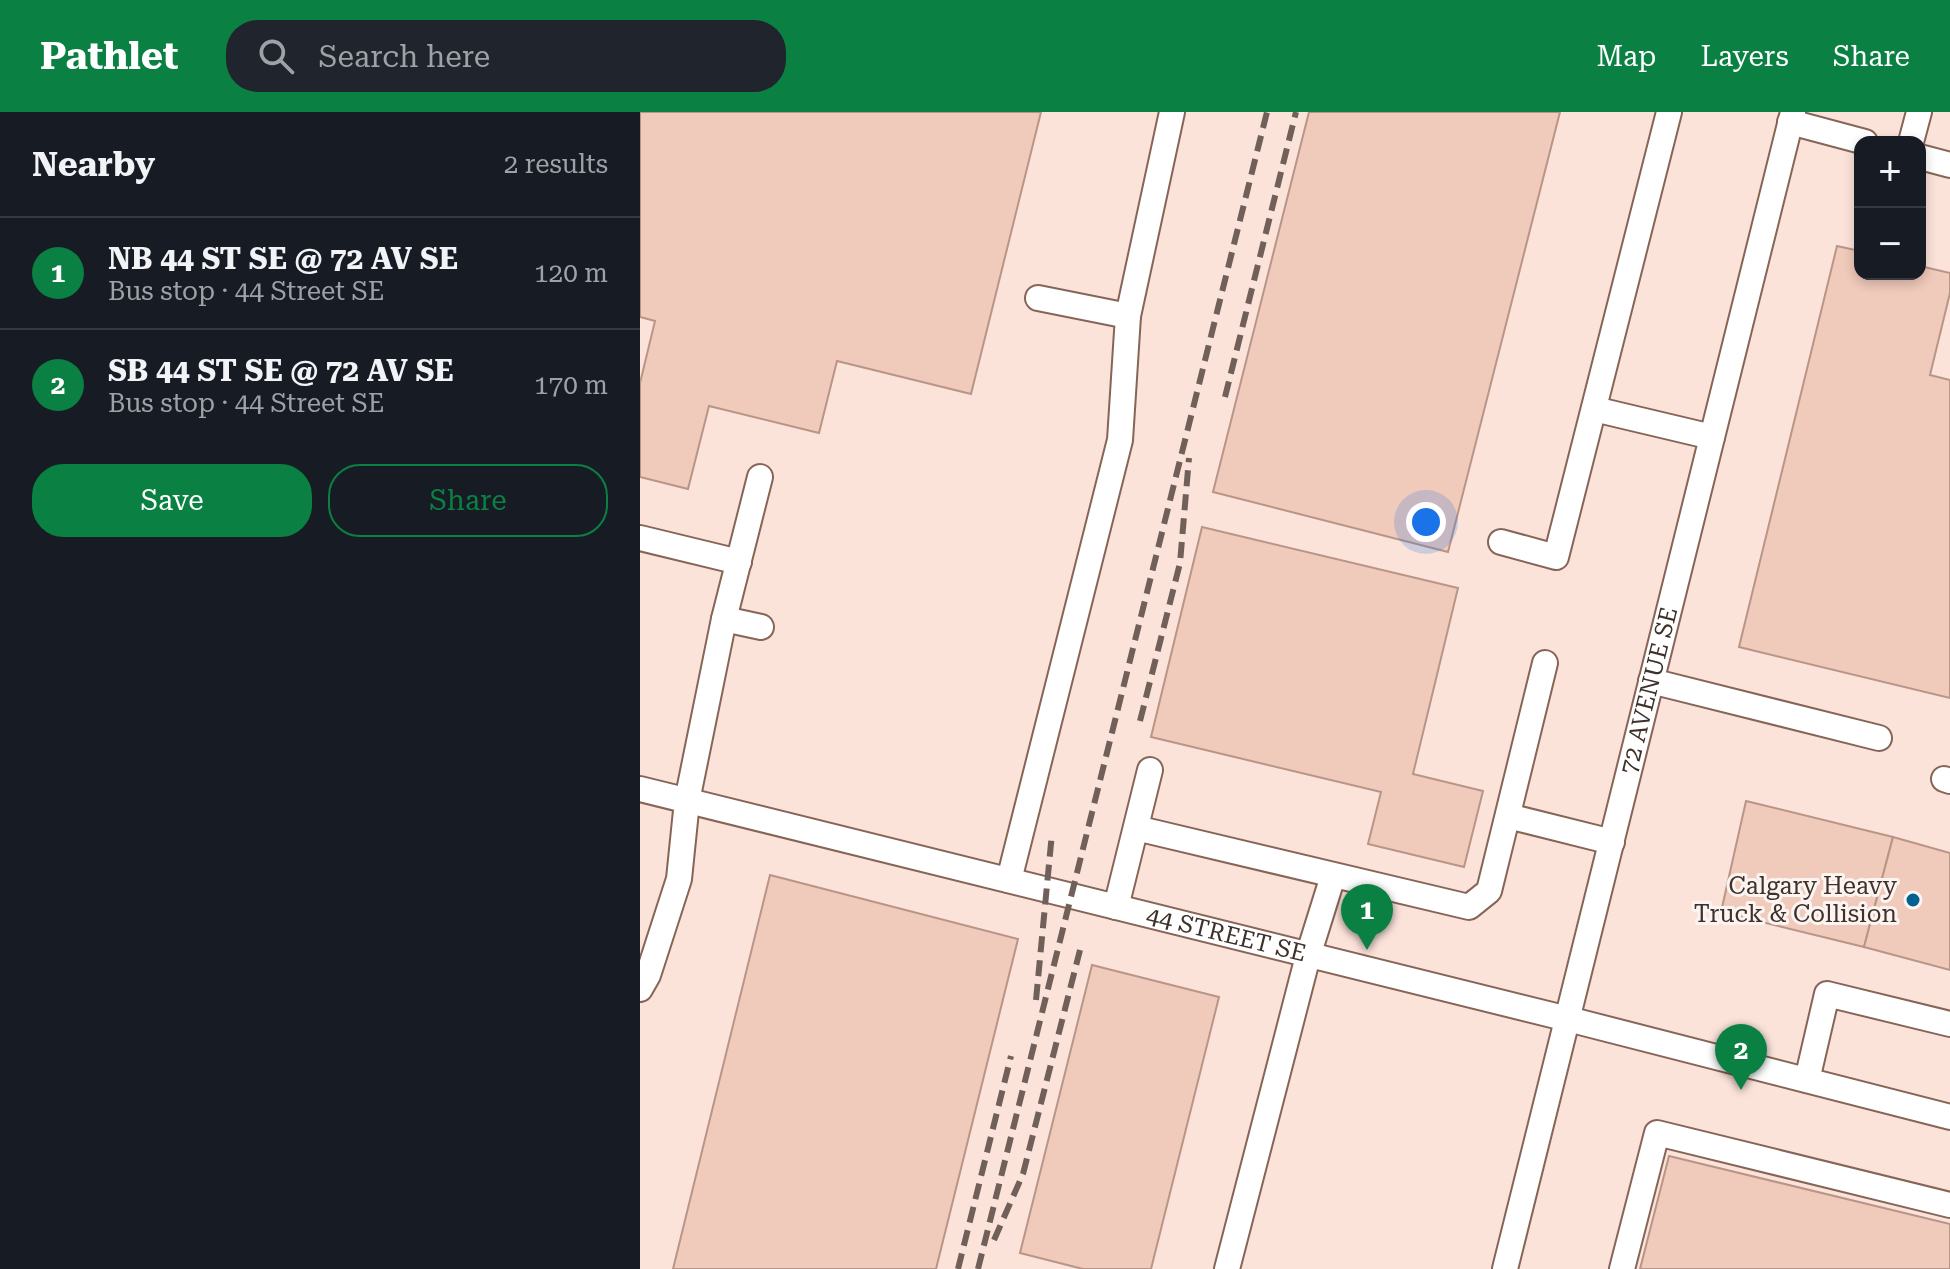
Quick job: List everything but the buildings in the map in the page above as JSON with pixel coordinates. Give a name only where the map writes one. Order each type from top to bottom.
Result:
[{"type":"street","points":[[1009,880],[1120,440],[1128,316],[1172,112]]},
{"type":"street","points":[[1501,542],[1556,557],[1669,112]]},
{"type":"street","points":[[1913,136],[1919,112]]},
{"type":"street","points":[[1791,117],[1854,138]]},
{"type":"street","name":"72 AVENUE SE","points":[[1505,1269],[1791,117]]},
{"type":"street","points":[[1926,159],[1950,165]]},
{"type":"street","points":[[1038,298],[1128,316]]},
{"type":"street","points":[[1594,409],[1712,437]]},
{"type":"street","points":[[640,989],[648,975],[679,879],[687,801],[724,619],[760,477]]},
{"type":"street","points":[[640,538],[739,562]]},
{"type":"street","points":[[724,619],[761,627]]},
{"type":"street","points":[[1136,828],[1469,907],[1489,891],[1545,663]]},
{"type":"street","points":[[1651,681],[1879,738]]},
{"type":"street","points":[[1116,907],[1150,770]]},
{"type":"street","name":"44 STREET SE","points":[[640,789],[1950,1117]]},
{"type":"street","points":[[1508,816],[1612,842]]},
{"type":"street","points":[[1227,1269],[1308,956],[1333,876]]},
{"type":"street","points":[[1807,1080],[1827,994],[1950,1024]]},
{"type":"street","points":[[1622,1269],[1657,1133],[1950,1205]]},
{"type":"railway","points":[[978,1269],[1267,112]]},
{"type":"railway","points":[[1225,397],[1296,112]]},
{"type":"railway","points":[[1140,721],[1180,563],[1189,458]]},
{"type":"railway","points":[[1036,1000],[1052,833]]},
{"type":"railway","points":[[994,1240],[1023,1174],[1080,950]]},
{"type":"railway","points":[[958,1269],[1011,1056]]},
{"type":"place","name":"Calgary Heavy Truck & Collision","points":[[1913,900]]},
{"type":"place","name":"NB 44 ST SE @ 72 AV SE","points":[[1367,950]]},
{"type":"place","name":"SB 44 ST SE @ 72 AV SE","points":[[1741,1090]]}]
